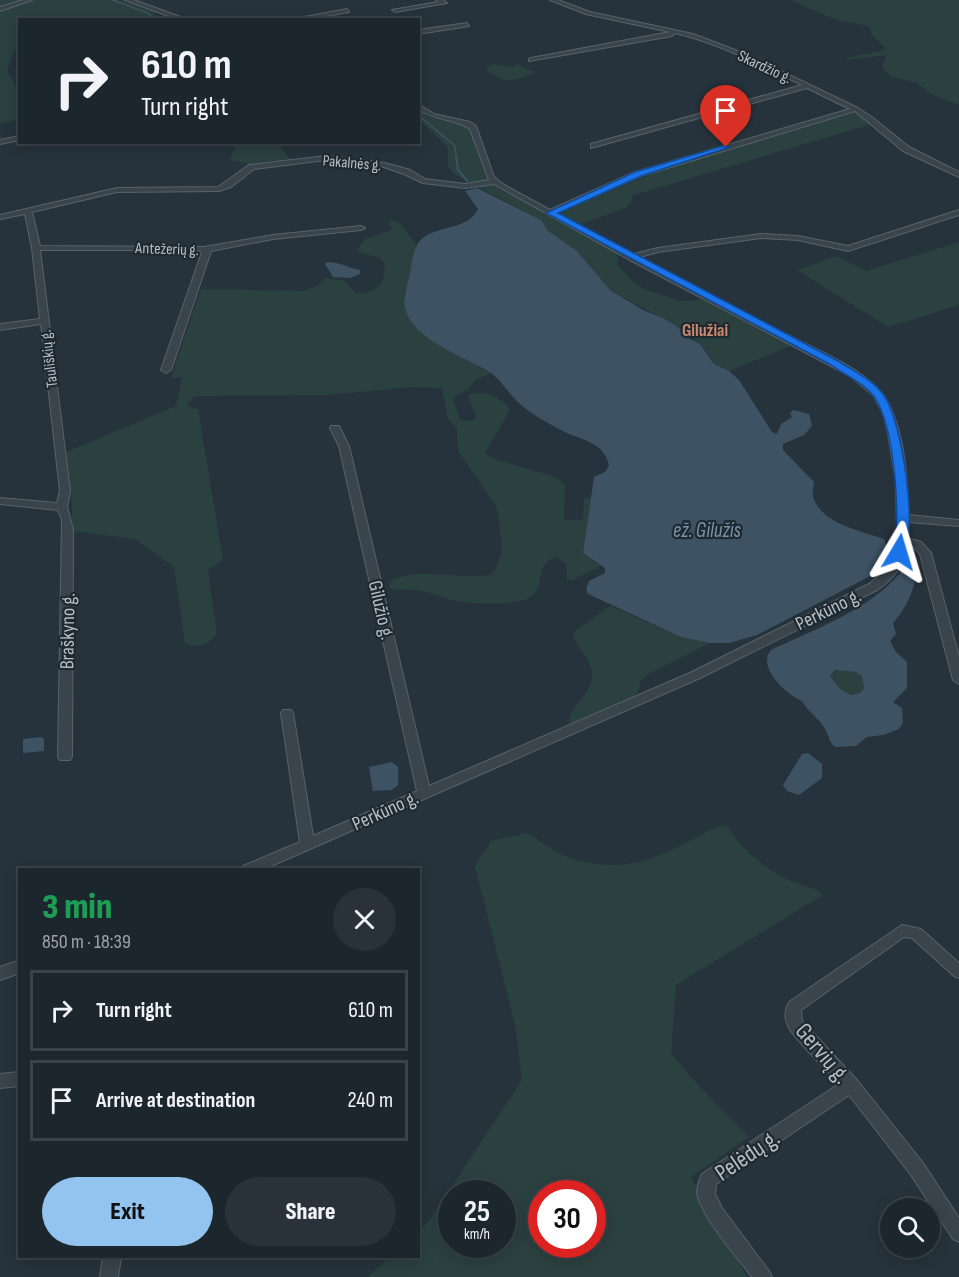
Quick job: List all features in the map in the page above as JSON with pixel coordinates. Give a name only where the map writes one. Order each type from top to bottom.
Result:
[{"type":"street","points":[[0,9],[29,0]]},
{"type":"street","points":[[128,0],[180,18]]},
{"type":"street","points":[[395,10],[444,3],[439,0]]},
{"type":"street","name":"Skardžio g.","points":[[553,0],[588,13],[678,32],[736,52],[856,109],[906,149],[959,175]]},
{"type":"street","points":[[303,18],[347,11]]},
{"type":"street","points":[[420,32],[467,25]]},
{"type":"street","points":[[531,60],[678,32]]},
{"type":"street","points":[[594,146],[807,86]]},
{"type":"street","points":[[420,107],[432,115],[467,124],[473,129],[494,182]]},
{"type":"street","points":[[550,213],[638,174],[856,109]]},
{"type":"street","points":[[0,142],[18,138]]},
{"type":"street","name":"Pakalnės g.","points":[[28,211],[129,189],[213,189],[228,185],[252,167],[326,158],[386,165],[407,172],[423,181],[465,186],[494,182]]},
{"type":"street","name":"Perkūno g.","points":[[265,867],[307,845],[696,675],[873,587],[889,576],[896,565],[903,540],[897,450],[890,418],[873,389],[834,363],[494,182]]},
{"type":"street","points":[[0,217],[28,211]]},
{"type":"street","name":"Tauliškių g.","points":[[28,211],[36,248],[65,491],[62,507]]},
{"type":"street","points":[[631,256],[760,236],[798,238],[848,249],[959,212]]},
{"type":"street","points":[[206,249],[273,237],[361,228]]},
{"type":"street","name":"Antežerių g.","points":[[36,248],[206,249],[207,253],[166,370]]},
{"type":"street","points":[[0,327],[44,321]]},
{"type":"street","name":"Gilužio g.","points":[[335,428],[344,446],[424,793]]},
{"type":"street","points":[[0,501],[62,507]]},
{"type":"street","name":"Braškyno g.","points":[[62,507],[68,529],[65,758]]},
{"type":"street","points":[[903,518],[959,523]]},
{"type":"street","points":[[903,540],[917,543],[925,553],[959,680]]},
{"type":"street","points":[[287,713],[307,845]]},
{"type":"street","name":"Gervių g.","points":[[959,972],[916,933],[902,931],[794,1007],[793,1016],[795,1024],[851,1086],[917,1169],[959,1233]]},
{"type":"street","points":[[0,974],[18,967]]},
{"type":"street","points":[[0,1081],[18,1079]]},
{"type":"street","name":"Pelėdų g.","points":[[764,1277],[716,1214],[706,1195],[708,1180],[851,1086]]},
{"type":"street","points":[[109,1277],[112,1258]]},
{"type":"green space","points":[[0,0],[121,0],[153,12],[159,18],[18,18],[18,49],[14,51],[7,72],[17,88],[18,119],[0,124]]},
{"type":"green space","points":[[790,0],[959,0],[959,105],[931,94],[917,83],[890,76],[882,68],[886,55],[847,60],[846,58],[885,50],[885,47],[871,34],[867,26],[837,20]]},
{"type":"green space","points":[[494,64],[512,67],[518,64],[535,73],[510,80],[499,78],[487,71],[487,67]]},
{"type":"green space","points":[[420,110],[471,129],[492,184],[550,216],[657,172],[856,111],[872,124],[631,196],[632,201],[626,208],[573,227],[616,253],[619,258],[617,264],[630,279],[646,290],[681,301],[703,300],[790,346],[729,371],[714,363],[701,345],[678,327],[610,290],[589,265],[548,231],[541,220],[454,174],[448,167],[448,147],[420,121]]},
{"type":"green space","points":[[237,144],[278,144],[292,162],[249,164],[230,160]]},
{"type":"green space","points":[[389,221],[400,223],[417,246],[404,297],[480,368],[492,373],[475,380],[470,388],[453,398],[460,420],[475,419],[476,416],[468,396],[473,394],[484,393],[506,404],[509,409],[507,415],[485,453],[497,460],[556,477],[565,485],[564,519],[577,521],[583,519],[584,499],[591,497],[583,553],[601,566],[572,580],[567,580],[566,564],[556,557],[542,569],[534,594],[520,601],[509,603],[464,602],[422,591],[389,587],[390,582],[412,574],[490,575],[495,570],[502,552],[496,506],[458,451],[457,428],[448,419],[442,388],[412,387],[327,395],[195,396],[186,405],[198,409],[223,560],[208,570],[217,633],[210,641],[203,644],[185,644],[174,567],[135,539],[72,531],[72,502],[64,453],[176,406],[182,377],[171,378],[201,289],[303,291],[318,286],[325,278],[345,281],[354,292],[368,292],[382,282],[384,262],[378,257],[363,254],[357,250],[365,239],[392,230]]},
{"type":"green space","points":[[959,242],[959,305],[888,327],[797,270],[836,256],[866,271]]},
{"type":"green space","points":[[610,606],[681,637],[710,643],[648,674],[641,680],[638,692],[634,696],[569,725],[573,710],[588,689],[592,674],[588,661],[573,636],[576,630]]},
{"type":"green space","points":[[836,670],[856,672],[862,676],[864,688],[860,693],[851,695],[839,688],[830,676]]},
{"type":"green space","points":[[720,825],[728,827],[740,843],[765,866],[784,878],[812,888],[823,895],[676,985],[671,1053],[697,1084],[749,1137],[691,1177],[747,1277],[368,1277],[389,1258],[420,1258],[420,1229],[438,1207],[438,1258],[516,1258],[516,1180],[456,1180],[522,1080],[515,1025],[475,866],[491,841],[527,833],[567,857],[590,863],[629,864],[647,860]]},
{"type":"water","name":"ež. Gilužis","points":[[477,188],[541,220],[548,231],[577,251],[610,290],[678,327],[684,336],[700,344],[714,364],[729,371],[739,380],[772,432],[777,434],[781,424],[792,417],[790,413],[793,410],[809,414],[812,426],[804,435],[783,444],[783,450],[814,482],[813,496],[817,506],[824,513],[843,525],[884,539],[887,553],[876,573],[757,635],[729,643],[710,643],[681,637],[588,594],[586,589],[589,581],[605,573],[605,568],[583,553],[594,477],[605,472],[609,466],[607,458],[597,446],[561,430],[529,411],[491,373],[429,338],[410,319],[405,308],[404,300],[417,245],[430,233],[466,222],[473,217],[478,209],[465,191]]},
{"type":"water","points":[[327,262],[360,270],[360,274],[350,278],[333,277],[325,264]]},
{"type":"water","points":[[912,557],[917,560],[914,586],[908,602],[893,623],[896,634],[890,641],[896,652],[907,662],[907,688],[893,702],[902,708],[903,723],[899,729],[883,735],[867,737],[856,746],[835,747],[823,725],[802,701],[775,680],[767,664],[767,657],[771,650],[828,624],[867,602],[898,575]],"holes":[[[835,670],[856,672],[862,676],[864,688],[860,693],[851,695],[839,688],[830,676]]]},
{"type":"water","points":[[41,737],[44,739],[44,751],[23,753],[23,739]]},
{"type":"water","points":[[808,753],[822,764],[822,778],[799,795],[787,791],[783,785],[802,754]]},
{"type":"water","points":[[392,762],[398,767],[398,785],[392,790],[373,791],[369,767]]},
{"type":"waterway","points":[[112,0],[148,13],[152,18]]},
{"type":"waterway","points":[[420,117],[455,146],[456,156]]},
{"type":"waterway","points":[[456,155],[458,170],[467,181]]},
{"type":"district","name":"Gilužiai","points":[[705,330]]},
{"type":"route","points":[[726,147],[638,174],[550,213],[834,363],[860,378],[873,389],[890,418],[897,450],[903,518],[903,540],[899,552]]}]
